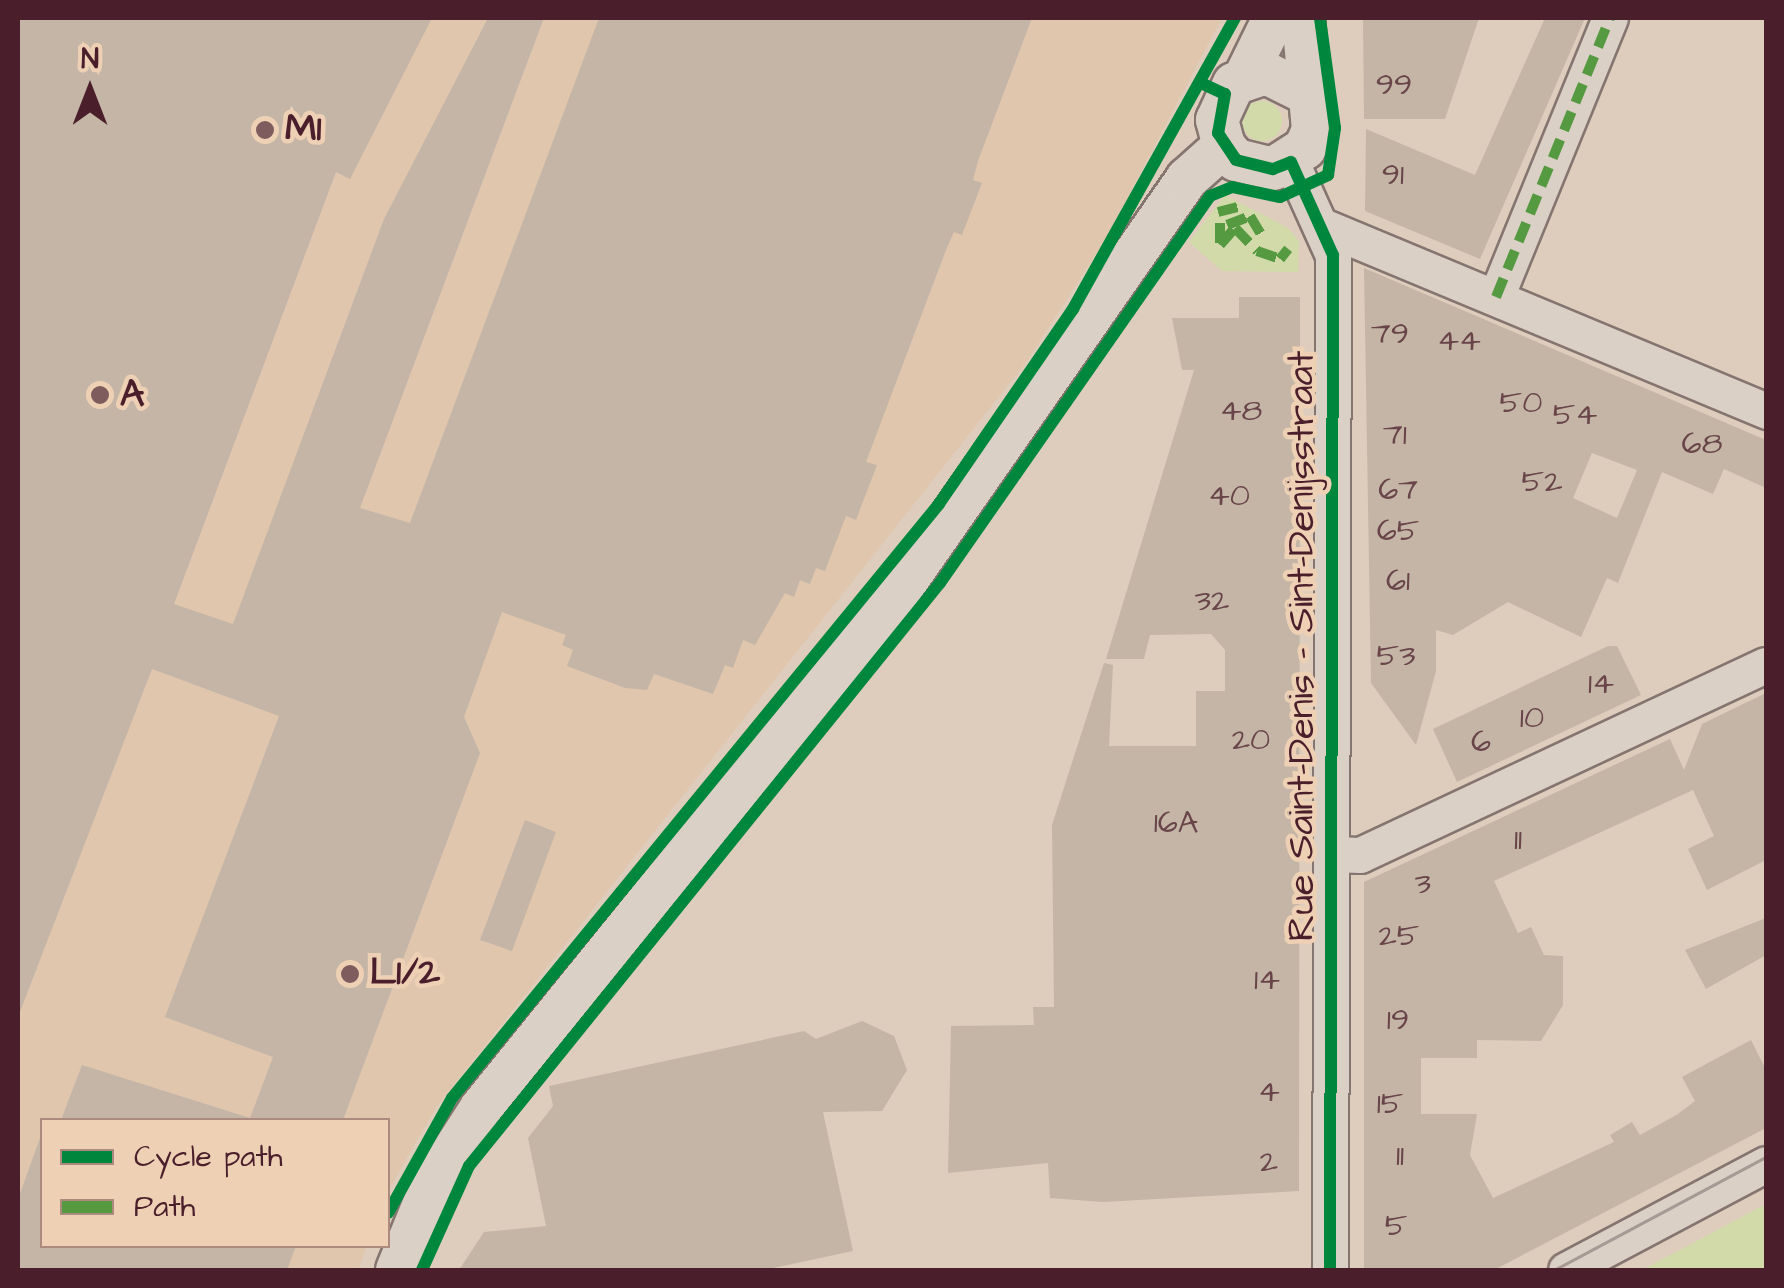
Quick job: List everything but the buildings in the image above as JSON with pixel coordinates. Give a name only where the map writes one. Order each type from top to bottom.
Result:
[{"type":"main road","points":[[1274,18],[1245,77],[1219,107],[1224,146],[1254,168],[1291,162],[1313,130],[1304,92],[1302,18]]},
{"type":"main road","points":[[1245,77],[1266,73],[1304,92]]},
{"type":"main road","points":[[398,1270],[432,1184],[481,1108],[901,590],[1187,179],[1224,146]]},
{"type":"street","points":[[1496,297],[1610,18]]},
{"type":"street","name":"Rue Saint-Denis - Sint-Denijsstraat","points":[[1291,162],[1327,228],[1333,854],[1330,1270]]},
{"type":"street","points":[[1327,228],[1766,411]]},
{"type":"street","points":[[1333,854],[1360,855],[1766,665]]},
{"type":"street","points":[[1566,1270],[1766,1164]]},
{"type":"shaded area","points":[[18,18],[1222,18],[1106,238],[1028,360],[437,1106],[390,1188],[390,1118],[40,1118],[40,1248],[366,1248],[358,1270],[18,1270]]},
{"type":"green space","points":[[1262,101],[1276,107],[1282,121],[1276,135],[1262,141],[1248,135],[1242,121],[1248,107]]},
{"type":"green space","points":[[1225,195],[1288,228],[1299,241],[1298,272],[1222,271],[1189,242]]},
{"type":"green space","points":[[1766,1204],[1766,1270],[1642,1270]]},
{"type":"tram line","points":[[1554,1270],[1766,1157]]},
{"type":"marked path","points":[[1496,297],[1610,18]]},
{"type":"marked path","points":[[1218,212],[1242,206]]},
{"type":"marked path","points":[[1227,225],[1250,216],[1261,234]]},
{"type":"marked path","points":[[1220,223],[1220,245],[1235,228],[1257,251],[1280,259],[1288,249]]},
{"type":"cycle path","points":[[390,1209],[452,1098],[939,504],[1073,309],[1235,18]]},
{"type":"cycle path","points":[[422,1270],[469,1166],[940,583],[1210,196],[1232,187],[1280,197],[1328,175],[1335,128],[1320,18]]},
{"type":"cycle path","points":[[1201,83],[1225,94],[1218,133],[1236,160],[1273,169],[1291,162],[1333,255],[1330,1270]]},
{"type":"place","name":"M1","points":[[265,130]]},
{"type":"place","name":"A","points":[[100,395]]},
{"type":"place","name":"L1/2","points":[[350,974]]}]
